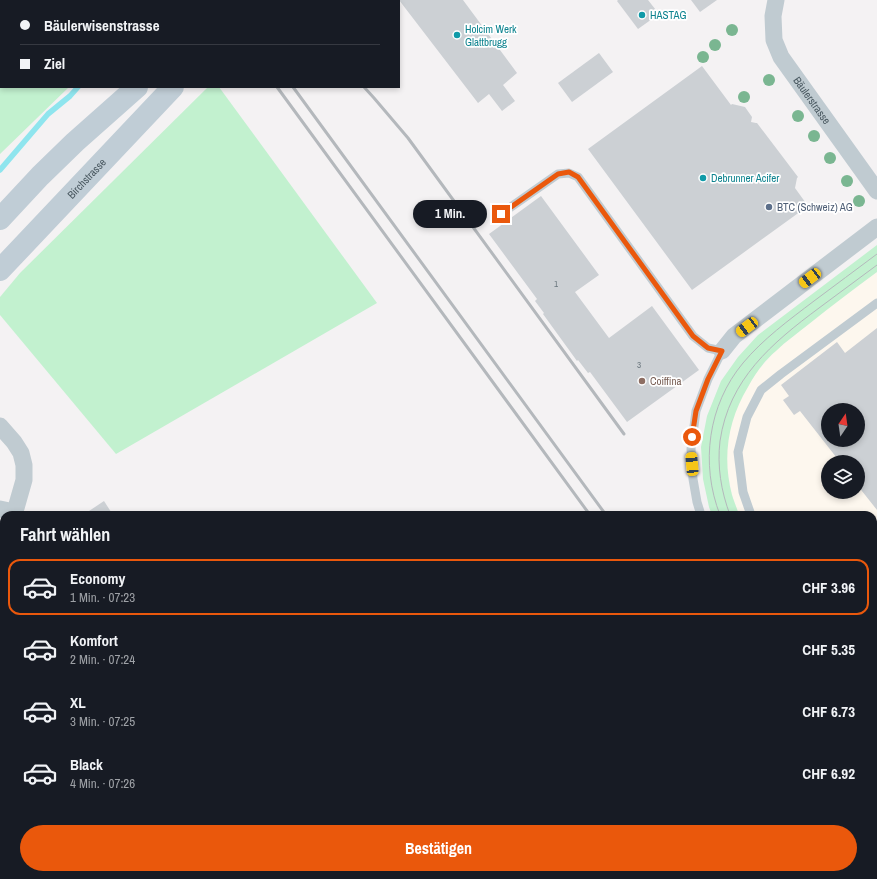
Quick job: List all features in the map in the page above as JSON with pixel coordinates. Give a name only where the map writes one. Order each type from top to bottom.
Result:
[{"type":"main road","points":[[0,219],[40,176],[136,88]]},
{"type":"main road","name":"Birchstrasse","points":[[0,270],[172,88]]},
{"type":"street","name":"Bäulerstrasse","points":[[776,0],[773,16],[774,40],[782,57],[877,192]]},
{"type":"street","points":[[722,351],[734,336],[877,226]]},
{"type":"street","points":[[0,426],[14,442],[21,453],[24,466],[24,480],[9,511]]},
{"type":"lane","points":[[501,214],[558,174],[569,172],[578,177],[693,336],[708,348],[722,351],[708,379],[696,411],[690,449],[693,479],[697,502],[700,511]]},
{"type":"lane","points":[[750,511],[743,492],[738,452],[747,417],[761,390],[877,303]]},
{"type":"shaded area","points":[[877,272],[877,511],[738,511],[732,495],[727,468],[727,448],[734,414],[740,399],[756,373],[775,351],[836,302]]},
{"type":"green space","points":[[0,88],[68,88],[0,154]]},
{"type":"green space","points":[[207,88],[220,88],[377,303],[116,454],[0,315],[0,297],[20,273]]},
{"type":"green space","points":[[877,245],[877,272],[784,344],[768,359],[754,377],[736,412],[727,453],[729,481],[738,511],[710,511],[703,479],[701,447],[707,416],[721,381],[738,357],[758,335]]},
{"type":"building","name":"Holcim Werk Glattbrugg","points":[[400,0],[463,0],[517,73],[503,85],[515,101],[502,111],[489,94],[478,103]]},
{"type":"building","name":"HASTAG","points":[[648,0],[659,14],[638,29],[617,1]]},
{"type":"building","points":[[691,0],[717,0],[700,12]]},
{"type":"building","points":[[599,53],[613,72],[572,102],[558,83]]},
{"type":"building","name":"Debrunner Acifer","points":[[702,66],[731,105],[745,107],[752,117],[751,122],[757,123],[798,177],[795,188],[808,206],[692,290],[588,149]]},
{"type":"building","points":[[541,196],[599,275],[575,292],[609,338],[652,306],[699,370],[627,422],[590,372],[588,373],[578,360],[577,361],[543,314],[544,313],[535,301],[537,299],[489,234]]},
{"type":"building","points":[[877,328],[877,510],[865,495],[865,455],[835,455],[828,447],[865,447],[865,403],[821,403],[821,438],[800,411],[794,415],[783,400],[789,396],[781,385],[837,342],[845,353]]},
{"type":"building","points":[[104,501],[110,511],[89,511]]},
{"type":"waterway","points":[[0,170],[48,114],[70,96],[77,88]]},
{"type":"tram line","points":[[719,511],[710,476],[709,456],[715,416],[731,379],[751,354],[777,330],[877,254]]},
{"type":"tram line","points":[[729,511],[720,478],[719,450],[725,419],[733,399],[743,381],[755,364],[785,335],[877,265]]},
{"type":"railway","points":[[278,88],[587,511]]},
{"type":"railway","points":[[294,88],[603,511]]},
{"type":"railway","points":[[365,88],[408,138],[624,434]]},
{"type":"place","name":"HASTAG","points":[[642,15]]},
{"type":"place","name":"Holcim Werk Glattbrugg","points":[[457,35]]},
{"type":"place","name":"Debrunner Acifer","points":[[703,178]]},
{"type":"place","name":"BTC (Schweiz) AG","points":[[769,207]]},
{"type":"place","name":"Coiffina","points":[[642,381]]},
{"type":"route","points":[[501,214],[558,174],[569,172],[578,177],[693,336],[708,348],[722,351],[708,379],[696,411],[692,437]]}]
